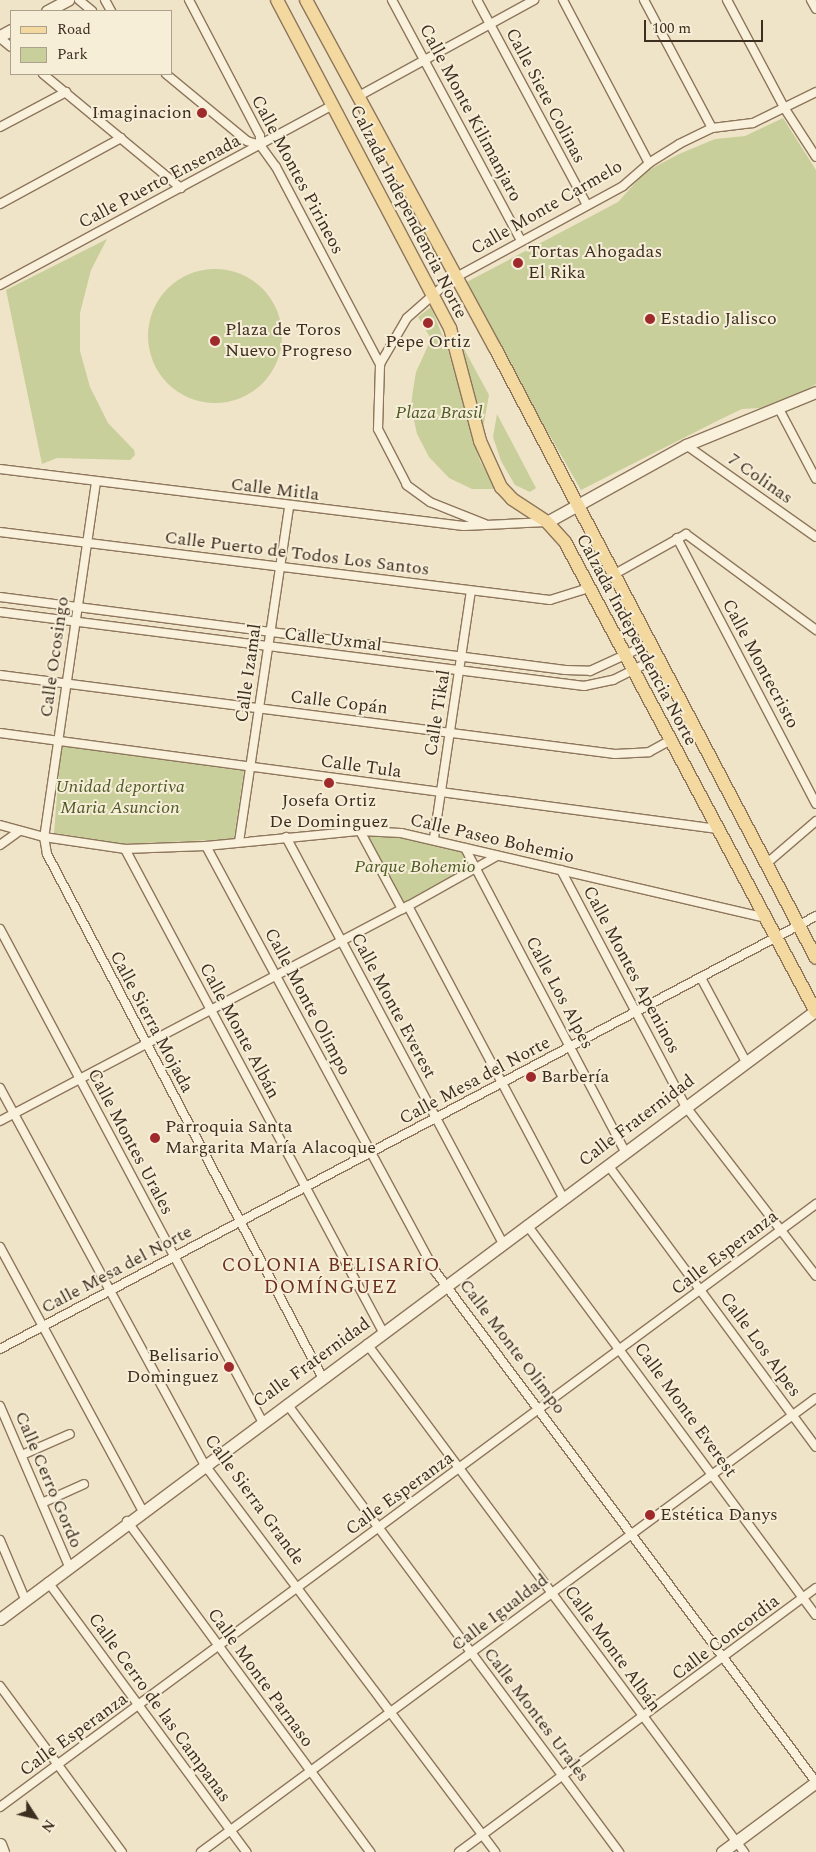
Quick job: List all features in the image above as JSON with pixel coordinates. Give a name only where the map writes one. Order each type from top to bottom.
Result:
[{"type":"main road","name":"Calzada Independencia Norte","points":[[277,0],[450,328],[480,441],[496,477],[512,499],[547,522],[565,542],[624,656],[816,1011]]},
{"type":"main road","name":"Calzada Independencia Norte","points":[[306,0],[816,958]]},
{"type":"street","points":[[49,10],[68,0]]},
{"type":"street","points":[[78,0],[91,10]]},
{"type":"street","name":"Calle Montes Pirineos","points":[[189,0],[260,136],[260,145],[276,167],[380,364]]},
{"type":"street","name":"Calle Monte Kilimanjaro","points":[[392,0],[521,241]]},
{"type":"street","name":"Calle Siete Colinas","points":[[477,0],[586,205]]},
{"type":"street","points":[[358,97],[534,0]]},
{"type":"street","points":[[563,0],[649,163]]},
{"type":"street","points":[[644,0],[712,128]]},
{"type":"street","points":[[728,0],[785,109],[816,157]]},
{"type":"street","points":[[811,0],[816,9]]},
{"type":"street","points":[[0,37],[10,46]]},
{"type":"street","points":[[44,75],[181,188]]},
{"type":"street","points":[[167,75],[247,141],[260,145]]},
{"type":"street","points":[[0,127],[66,92]]},
{"type":"street","name":"Calle Monte Carmelo","points":[[455,277],[623,186],[649,163],[712,128],[753,123],[785,109],[816,92]]},
{"type":"street","name":"Calle Puerto Ensenada","points":[[0,285],[333,105]]},
{"type":"street","points":[[0,204],[121,138]]},
{"type":"street","points":[[455,277],[432,294],[407,318],[380,364],[378,429],[407,485],[430,502],[485,524]]},
{"type":"street","points":[[547,522],[686,445],[816,392]]},
{"type":"street","points":[[778,407],[816,479]]},
{"type":"street","name":"7 Colinas","points":[[686,445],[816,536]]},
{"type":"street","name":"Calle Mitla","points":[[0,469],[289,507],[464,526],[547,522]]},
{"type":"street","name":"Calle Ocosingo","points":[[44,837],[96,482]]},
{"type":"street","name":"Calle Izamal","points":[[239,842],[289,507]]},
{"type":"street","name":"Calle Puerto de Todos Los Santos","points":[[0,532],[550,600],[589,588]]},
{"type":"street","points":[[613,575],[686,534],[816,630]]},
{"type":"street","name":"Calle Montecristo","points":[[677,538],[816,804]]},
{"type":"street","name":"Calle Tikal","points":[[434,838],[471,591]]},
{"type":"street","name":"Calle Uxmal","points":[[0,597],[590,671],[649,644]]},
{"type":"street","name":"Calle Uxmal","points":[[0,612],[584,686],[598,686],[657,658]]},
{"type":"street","name":"Calle Copán","points":[[0,674],[614,754],[649,752],[671,740]]},
{"type":"street","name":"Calle Tula","points":[[0,733],[250,768],[718,829]]},
{"type":"street","points":[[766,864],[816,821]]},
{"type":"street","name":"Calle Paseo Bohemio","points":[[0,825],[44,837],[124,849],[206,846],[360,831],[434,838],[497,856],[766,918]]},
{"type":"street","points":[[0,845],[18,831]]},
{"type":"street","points":[[360,831],[503,1084],[563,1198]]},
{"type":"street","name":"Calle Sierra Mojada","points":[[44,837],[47,854],[322,1377]]},
{"type":"street","name":"Calle Monte Everest","points":[[286,837],[503,1243]]},
{"type":"street","name":"Calle Monte Olimpo","points":[[206,846],[436,1271],[816,1782]]},
{"type":"street","name":"Calle Los Alpes","points":[[466,848],[625,1152]]},
{"type":"street","name":"Calle Monte Albán","points":[[124,849],[383,1332]]},
{"type":"street","points":[[0,1121],[405,908],[497,856]]},
{"type":"street","name":"Calle Montes Apeninos","points":[[561,870],[686,1107],[816,1276]]},
{"type":"street","name":"Calle Mesa del Norte","points":[[0,1349],[503,1084],[816,916]]},
{"type":"street","name":"Calle Montes Urales","points":[[0,929],[262,1421]]},
{"type":"street","points":[[701,978],[746,1062]]},
{"type":"street","name":"Calle Fraternidad","points":[[0,1619],[142,1510],[816,1011]]},
{"type":"street","name":"Calle Sierra Grande","points":[[0,1088],[108,1292],[204,1464],[300,1587],[496,1852]]},
{"type":"street","name":"Calle Los Alpes","points":[[608,1165],[816,1446]]},
{"type":"street","name":"Calle Esperanza","points":[[0,1807],[816,1204]]},
{"type":"street","name":"Calle Monte Everest","points":[[527,1225],[621,1348],[816,1615]]},
{"type":"street","points":[[0,1247],[142,1510]]},
{"type":"street","name":"Calle Monte Albán","points":[[368,1344],[744,1852]]},
{"type":"street","name":"Calle Igualdad","points":[[202,1852],[816,1398]]},
{"type":"street","name":"Calle Montes Urales","points":[[287,1404],[618,1852]]},
{"type":"street","name":"Calle Cerro Gordo","points":[[0,1406],[69,1566]]},
{"type":"street","points":[[22,1455],[70,1434]]},
{"type":"street","points":[[42,1503],[84,1484]]},
{"type":"street","name":"Calle Monte Parnaso","points":[[127,1522],[370,1852]]},
{"type":"street","points":[[0,1540],[25,1599]]},
{"type":"street","name":"Calle Cerro de las Campanas","points":[[48,1582],[246,1852]]},
{"type":"street","name":"Calle Concordia","points":[[459,1852],[644,1718],[816,1588]]},
{"type":"street","points":[[0,1686],[122,1852]]},
{"type":"street","points":[[722,1852],[816,1782]]},
{"type":"street","points":[[0,1844],[3,1852]]},
{"type":"green space","name":"Estadio Jalisco","points":[[783,118],[816,170],[816,384],[800,394],[761,408],[742,409],[581,490],[463,284],[618,202],[645,172],[679,154],[715,139],[745,136]]},
{"type":"green space","points":[[107,239],[91,270],[80,313],[80,351],[90,387],[108,423],[134,450],[135,455],[130,460],[57,458],[42,464],[6,290]]},
{"type":"green space","name":"Plaza de Toros Nuevo Progreso","points":[[215,269],[241,274],[263,288],[277,310],[282,336],[277,362],[263,384],[241,398],[215,403],[189,398],[167,384],[153,362],[148,336],[153,310],[167,288],[189,274]]},
{"type":"green space","name":"Plaza Brasil","points":[[431,307],[448,350],[480,461],[496,489],[472,489],[449,478],[429,457],[417,434],[411,406],[413,390],[416,372],[431,339],[418,317]]},
{"type":"green space","points":[[457,336],[489,395],[482,434]]},
{"type":"green space","points":[[497,414],[536,488],[530,492],[515,485],[501,461],[493,437]]},
{"type":"green space","name":"Unidad deportiva Maria Asuncion","points":[[61,746],[244,771],[234,839],[124,844],[54,833]]},
{"type":"green space","name":"Parque Bohemio","points":[[364,833],[434,841],[464,852],[467,867],[459,875],[403,906]]},
{"type":"place","name":"Imaginacion","points":[[202,113]]},
{"type":"place","name":"Tortas Ahogadas El Rika","points":[[518,263]]},
{"type":"place","name":"Estadio Jalisco","points":[[650,319]]},
{"type":"place","name":"Pepe Ortiz","points":[[428,323]]},
{"type":"place","name":"Plaza de Toros Nuevo Progreso","points":[[215,341]]},
{"type":"place","name":"Josefa Ortiz De Dominguez","points":[[329,783]]},
{"type":"place","name":"Barbería","points":[[531,1077]]},
{"type":"place","name":"Parroquia Santa Margarita María Alacoque","points":[[155,1138]]},
{"type":"place","name":"Belisario Dominguez","points":[[229,1367]]},
{"type":"place","name":"Estética Danys","points":[[650,1515]]},
{"type":"district","name":"COLONIA BELISARIO DOMÍNGUEZ","points":[[331,1277]]}]
